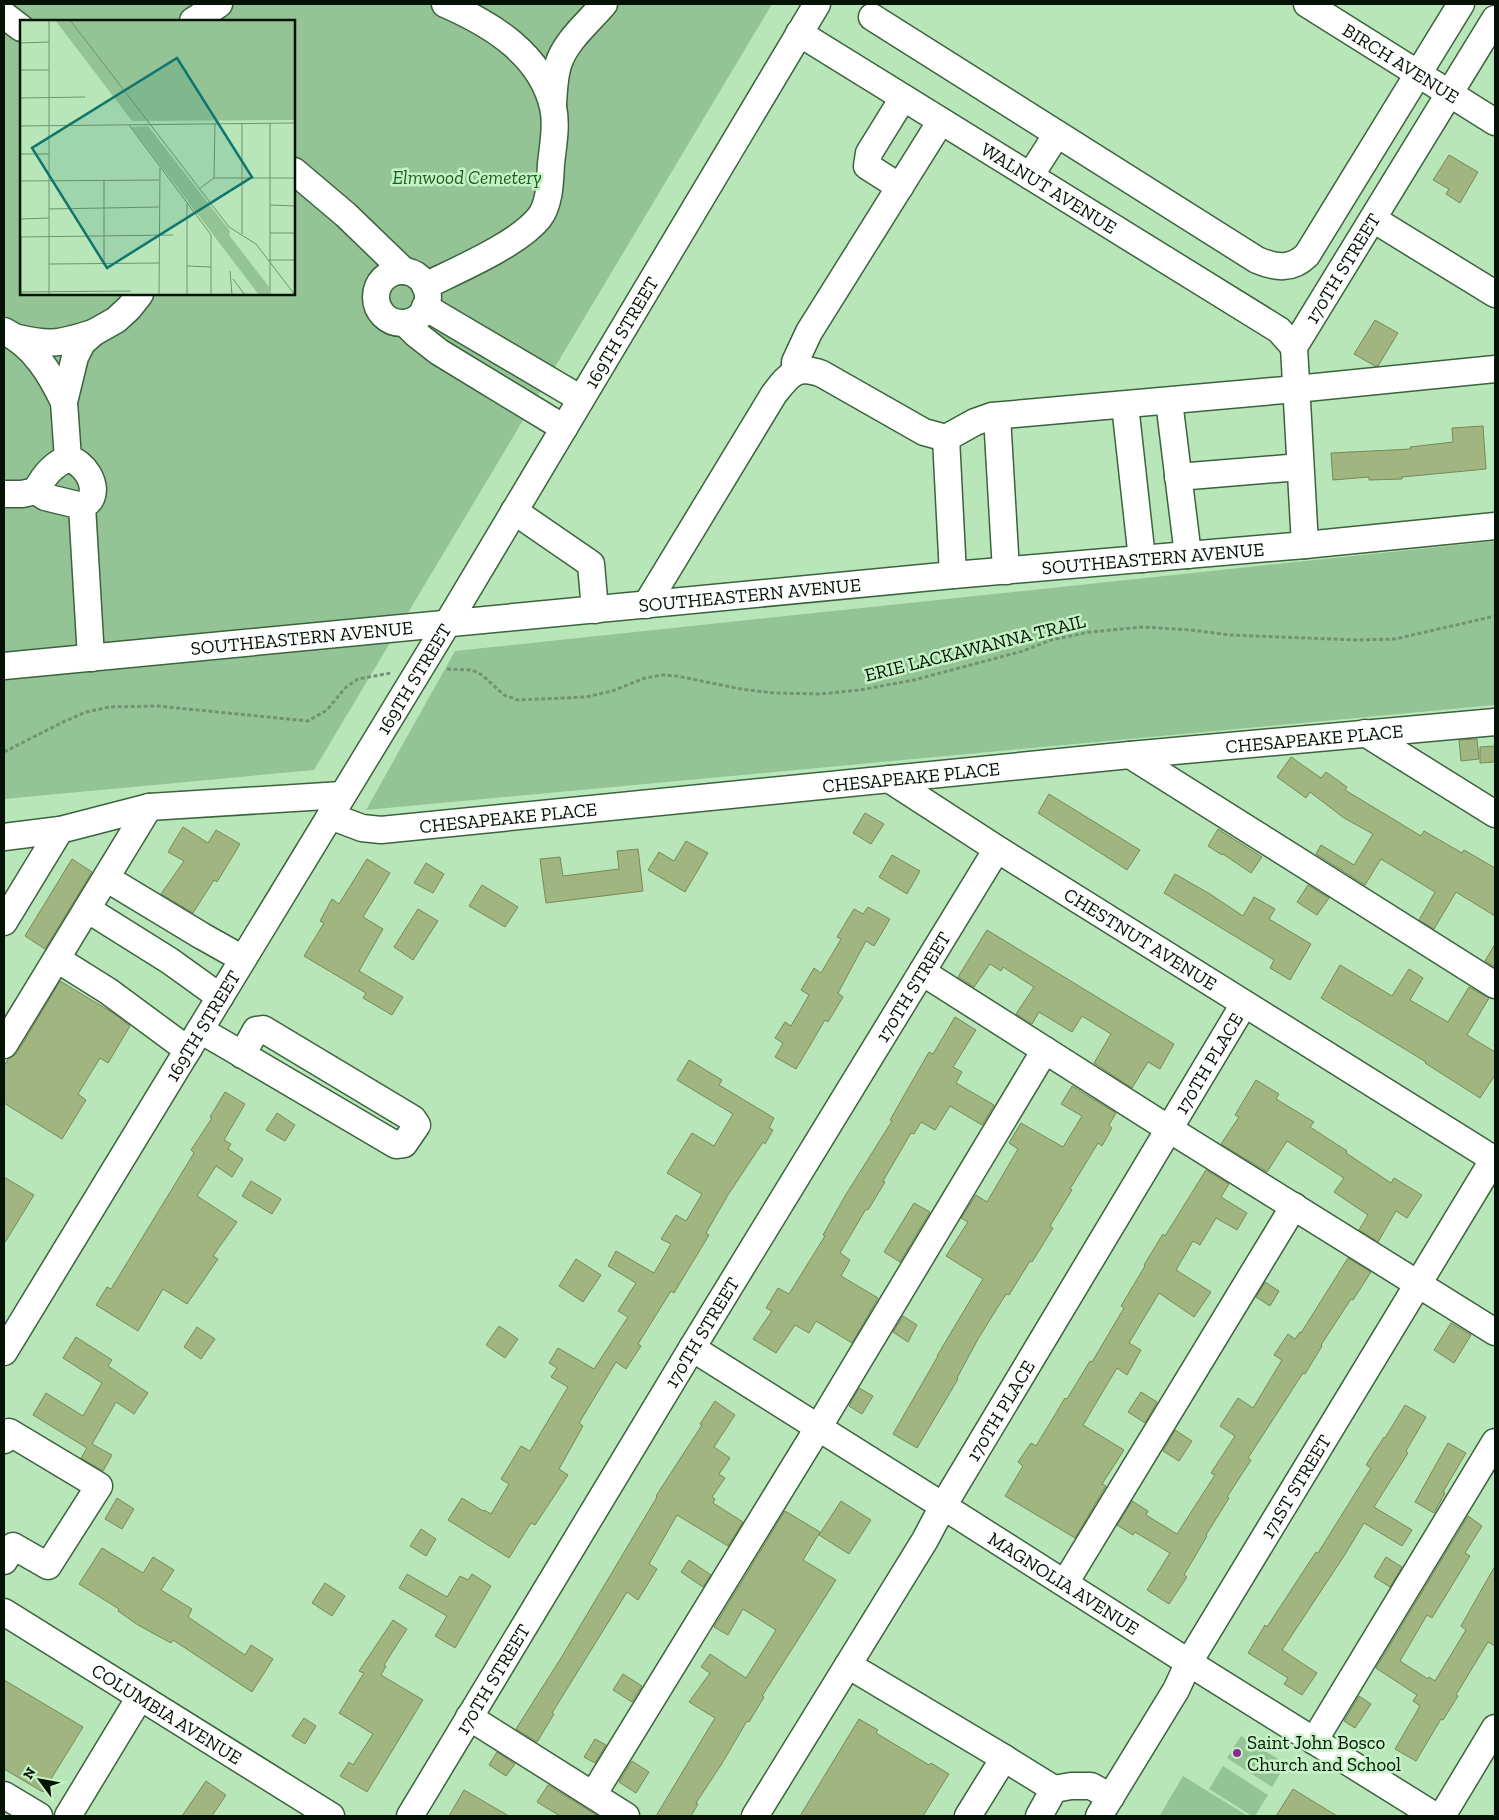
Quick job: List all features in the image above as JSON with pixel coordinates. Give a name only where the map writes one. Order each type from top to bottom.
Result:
[{"type":"street","points":[[195,20],[219,4]]},
{"type":"street","points":[[445,4],[485,25],[515,44],[536,66],[553,107]]},
{"type":"street","points":[[418,288],[421,315],[405,323],[397,323],[382,314],[376,298],[377,289],[388,276],[418,288],[474,262],[512,240],[529,228],[540,217],[545,208],[549,192],[555,122],[553,107],[554,84],[558,64],[565,49],[604,4]]},
{"type":"street","name":"169TH STREET","points":[[4,1352],[447,624],[817,4]]},
{"type":"street","name":"BIRCH AVENUE","points":[[1306,4],[1495,122]]},
{"type":"street","points":[[872,17],[1257,260],[1280,267],[1300,262],[1307,254],[1461,4]]},
{"type":"street","points":[[4,15],[20,27]]},
{"type":"street","name":"170TH STREET","points":[[1294,348],[1495,19]]},
{"type":"street","name":"WALNUT AVENUE","points":[[799,33],[1279,330],[1294,348]]},
{"type":"street","points":[[900,187],[866,166],[869,153],[903,98]]},
{"type":"street","points":[[795,372],[795,362],[809,332],[942,121]]},
{"type":"street","points":[[1030,176],[1057,134]]},
{"type":"street","points":[[295,172],[346,215],[418,288],[581,399]]},
{"type":"street","points":[[1373,219],[1495,294]]},
{"type":"street","points":[[11,334],[47,344],[64,342],[93,333],[116,320],[139,295]]},
{"type":"street","points":[[405,323],[439,352],[564,428]]},
{"type":"street","points":[[68,459],[64,402],[75,357],[82,343],[93,333]]},
{"type":"street","points":[[11,334],[51,375],[64,402]]},
{"type":"street","points":[[1294,348],[1305,545]]},
{"type":"street","points":[[646,605],[774,394],[795,372],[804,369],[822,374],[924,432],[946,438],[975,422],[997,416],[1495,369]]},
{"type":"street","points":[[1170,401],[1188,555]]},
{"type":"street","points":[[1125,405],[1142,559]]},
{"type":"street","points":[[997,416],[1006,571]]},
{"type":"street","points":[[946,438],[953,575]]},
{"type":"street","points":[[4,494],[22,494],[36,491],[45,496],[82,506],[88,504],[92,498],[93,486],[88,474],[78,463],[68,459],[59,462],[49,471],[36,491]]},
{"type":"street","points":[[1178,477],[1300,467]]},
{"type":"street","points":[[82,506],[91,658]]},
{"type":"street","points":[[514,511],[591,564],[595,610]]},
{"type":"street","name":"SOUTHEASTERN AVENUE","points":[[4,666],[953,575],[1305,545],[1495,526]]},
{"type":"street","name":"CHESAPEAKE PLACE","points":[[336,806],[362,828],[381,830],[889,778],[1495,722]]},
{"type":"street","points":[[1365,733],[1495,814]]},
{"type":"street","points":[[1130,755],[1495,985]]},
{"type":"street","name":"CHESTNUT AVENUE","points":[[889,778],[997,849],[1495,1159]]},
{"type":"street","points":[[4,837],[60,830],[149,807],[336,806]]},
{"type":"street","points":[[4,1045],[149,807]]},
{"type":"street","points":[[4,922],[60,830]]},
{"type":"street","name":"170TH STREET","points":[[410,1816],[692,1348],[997,849]]},
{"type":"street","points":[[106,878],[243,959]]},
{"type":"street","points":[[87,909],[170,961],[220,997]]},
{"type":"street","points":[[56,959],[194,1040],[242,1055],[396,1146],[404,1144],[417,1124],[413,1119],[263,1028],[256,1030],[242,1055]]},
{"type":"street","points":[[922,972],[1169,1129],[1495,1332]]},
{"type":"street","name":"170TH PLACE","points":[[755,1816],[925,1540],[943,1506],[1244,1004]]},
{"type":"street","points":[[593,1795],[818,1428],[1045,1050]]},
{"type":"street","name":"171ST STREET","points":[[1105,1807],[1176,1690],[1189,1662],[1495,1159]]},
{"type":"street","points":[[1065,1583],[1294,1206]]},
{"type":"street","name":"MAGNOLIA AVENUE","points":[[692,1348],[1436,1816]]},
{"type":"street","points":[[4,1440],[9,1432],[99,1486],[48,1566],[7,1549]]},
{"type":"street","points":[[1314,1741],[1495,1442]]},
{"type":"street","name":"COLUMBIA AVENUE","points":[[4,1612],[331,1816]]},
{"type":"street","points":[[848,1665],[1054,1789],[1071,1786],[1091,1786],[1105,1807]]},
{"type":"street","points":[[68,1816],[140,1697]]},
{"type":"street","points":[[469,1718],[626,1816]]},
{"type":"street","points":[[1442,1816],[1495,1728]]},
{"type":"street","points":[[968,1816],[1004,1758]]},
{"type":"street","points":[[1038,1816],[1054,1789]]},
{"type":"street","points":[[4,1795],[39,1816]]},
{"type":"path","name":"ERIE LACKAWANNA TRAIL","points":[[442,669],[472,670],[504,695],[518,700],[586,696],[612,691],[645,678],[661,675],[677,676],[774,693],[820,694],[860,690],[914,680],[1023,651],[1051,640],[1090,632],[1143,627],[1230,635],[1359,640],[1395,638],[1495,616]]},
{"type":"path","points":[[4,752],[86,712],[109,708],[157,706],[308,721],[327,710],[345,688],[358,680],[382,674]]},
{"type":"green space","name":"Elmwood Cemetery","points":[[4,4],[772,4],[314,770],[4,799]]},
{"type":"green space","points":[[1495,541],[1495,705],[366,810],[455,651]]},
{"type":"green space","points":[[1241,1736],[1286,1764],[1272,1787],[1227,1758]]},
{"type":"green space","points":[[1223,1766],[1268,1795],[1255,1816],[1252,1816],[1209,1789]]},
{"type":"green space","points":[[1183,1776],[1248,1816],[1160,1815]]},
{"type":"building","points":[[1449,155],[1478,172],[1460,203],[1446,194],[1449,189],[1433,180]]},
{"type":"building","points":[[1375,320],[1398,333],[1378,366],[1354,354]]},
{"type":"building","points":[[1483,426],[1486,469],[1402,477],[1402,479],[1369,480],[1369,477],[1333,480],[1331,453],[1411,449],[1410,447],[1453,442],[1452,428]]},
{"type":"building","points":[[1477,739],[1479,759],[1461,761],[1459,740]]},
{"type":"building","points":[[1495,746],[1495,762],[1480,763],[1480,747]]},
{"type":"building","points":[[1291,757],[1321,778],[1326,772],[1347,787],[1345,790],[1421,836],[1424,831],[1462,853],[1464,850],[1495,868],[1495,916],[1456,892],[1434,929],[1419,920],[1435,892],[1381,859],[1365,885],[1316,854],[1321,845],[1354,865],[1373,834],[1344,818],[1310,792],[1306,798],[1277,777]]},
{"type":"building","points":[[1049,794],[1140,850],[1127,870],[1038,813]]},
{"type":"building","points":[[865,813],[884,824],[871,844],[853,833]]},
{"type":"building","points":[[183,827],[208,843],[216,830],[240,844],[217,882],[214,880],[193,913],[161,894],[184,861],[168,852]]},
{"type":"building","points":[[1218,829],[1262,857],[1251,873],[1208,846]]},
{"type":"building","points":[[686,841],[708,853],[685,892],[648,870],[659,852],[674,861]]},
{"type":"building","points":[[638,849],[643,891],[546,903],[540,859],[560,857],[563,876],[619,869],[617,851]]},
{"type":"building","points":[[892,855],[920,871],[907,894],[879,877]]},
{"type":"building","points":[[72,859],[92,872],[45,949],[25,936]]},
{"type":"building","points":[[367,859],[390,873],[363,917],[383,929],[359,971],[403,997],[392,1015],[363,998],[366,993],[304,956],[324,923],[320,921],[332,899],[339,904]]},
{"type":"building","points":[[426,863],[444,874],[433,893],[414,883]]},
{"type":"building","points":[[1175,874],[1243,916],[1254,897],[1275,909],[1269,919],[1311,944],[1290,980],[1270,968],[1274,960],[1164,893]]},
{"type":"building","points":[[482,885],[518,907],[505,927],[469,906]]},
{"type":"building","points":[[1308,885],[1329,898],[1317,915],[1297,902]]},
{"type":"building","points":[[868,907],[890,919],[874,946],[866,941],[838,993],[843,997],[828,1022],[825,1020],[796,1069],[775,1057],[783,1043],[775,1038],[785,1022],[791,1026],[809,995],[801,990],[814,968],[821,973],[841,939],[837,937],[854,909],[863,914]]},
{"type":"building","points":[[418,909],[438,921],[413,960],[394,947]]},
{"type":"building","points":[[987,930],[1174,1044],[1160,1069],[1148,1062],[1132,1088],[1094,1063],[1111,1034],[1082,1016],[1072,1032],[1039,1012],[1032,1024],[1016,1014],[1034,987],[1003,967],[1001,971],[990,964],[974,987],[958,977]]},
{"type":"building","points":[[1495,944],[1495,967],[1485,961]]},
{"type":"building","points":[[1340,965],[1392,996],[1409,969],[1423,978],[1410,1000],[1448,1022],[1469,987],[1489,998],[1467,1035],[1495,1052],[1495,1075],[1480,1098],[1426,1062],[1321,998]]},
{"type":"building","points":[[60,981],[113,1013],[130,1026],[108,1063],[100,1058],[78,1094],[86,1100],[62,1139],[4,1103],[4,1066],[8,1059],[17,1053]]},
{"type":"building","points":[[955,1017],[976,1030],[953,1067],[962,1072],[956,1083],[994,1105],[982,1125],[950,1106],[935,1130],[921,1122],[914,1134],[911,1133],[883,1181],[885,1182],[868,1210],[866,1209],[840,1253],[850,1260],[841,1276],[878,1298],[852,1343],[816,1321],[809,1333],[795,1325],[776,1353],[753,1339],[772,1311],[766,1308],[778,1288],[789,1294],[825,1236],[823,1235],[845,1196],[892,1121],[890,1120],[929,1052],[933,1054]]},
{"type":"building","points":[[689,1060],[722,1080],[719,1085],[774,1118],[769,1128],[773,1130],[728,1195],[706,1233],[709,1235],[674,1293],[671,1291],[638,1344],[641,1346],[626,1369],[616,1362],[579,1423],[583,1426],[559,1469],[568,1475],[535,1525],[531,1523],[509,1558],[448,1520],[462,1498],[491,1514],[509,1484],[501,1479],[521,1446],[530,1451],[568,1387],[551,1377],[557,1368],[549,1363],[558,1348],[594,1369],[628,1317],[618,1311],[636,1283],[608,1266],[616,1251],[654,1273],[671,1244],[661,1239],[676,1215],[686,1221],[702,1194],[667,1173],[692,1133],[714,1146],[733,1114],[677,1080]]},
{"type":"building","points":[[1256,1080],[1279,1094],[1276,1099],[1314,1122],[1310,1127],[1347,1151],[1346,1153],[1391,1183],[1394,1178],[1422,1195],[1407,1218],[1396,1211],[1378,1242],[1359,1230],[1368,1215],[1334,1192],[1344,1178],[1287,1141],[1267,1172],[1221,1144],[1239,1117],[1235,1115]]},
{"type":"building","points":[[1072,1086],[1116,1113],[1109,1125],[1112,1128],[1102,1146],[1098,1143],[1070,1189],[1072,1190],[1050,1226],[1053,1228],[1032,1262],[1030,1261],[1009,1295],[1006,1294],[978,1339],[958,1379],[917,1448],[893,1434],[983,1279],[946,1256],[968,1222],[961,1218],[976,1195],[987,1202],[1018,1149],[1009,1143],[1021,1123],[1063,1147],[1082,1116],[1061,1104]]},
{"type":"building","points":[[225,1092],[245,1104],[224,1140],[231,1144],[228,1149],[243,1159],[232,1177],[216,1166],[197,1196],[237,1222],[213,1256],[218,1259],[187,1304],[163,1289],[138,1331],[96,1305],[107,1287],[111,1289],[194,1153],[191,1150],[212,1118],[210,1117]]},
{"type":"building","points":[[277,1113],[295,1125],[285,1141],[266,1130]]},
{"type":"building","points":[[1206,1170],[1229,1184],[1221,1197],[1247,1213],[1237,1230],[1216,1218],[1200,1245],[1193,1241],[1176,1270],[1211,1292],[1194,1317],[1159,1293],[1129,1343],[1141,1350],[1127,1375],[1117,1368],[1083,1425],[1124,1450],[1102,1484],[1106,1486],[1075,1538],[1005,1496],[1023,1466],[1018,1462],[1031,1443],[1036,1446],[1065,1398],[1067,1399],[1090,1361],[1092,1362],[1124,1308],[1121,1306],[1144,1265],[1163,1234],[1165,1236]]},
{"type":"building","points":[[4,1177],[34,1195],[4,1244]]},
{"type":"building","points":[[251,1181],[281,1199],[272,1214],[242,1196]]},
{"type":"building","points":[[914,1203],[930,1212],[900,1262],[884,1252]]},
{"type":"building","points":[[1348,1258],[1371,1272],[1353,1300],[1351,1299],[1321,1345],[1305,1374],[1303,1373],[1248,1458],[1251,1460],[1227,1497],[1229,1498],[1184,1575],[1187,1577],[1169,1604],[1147,1590],[1170,1553],[1135,1532],[1133,1535],[1117,1525],[1132,1501],[1148,1511],[1146,1515],[1177,1534],[1215,1475],[1211,1473],[1235,1436],[1220,1426],[1238,1398],[1253,1408],[1282,1360],[1274,1355],[1288,1334],[1295,1339],[1301,1333]]},
{"type":"building","points":[[576,1259],[601,1275],[583,1302],[559,1286]]},
{"type":"building","points":[[1265,1282],[1279,1291],[1270,1306],[1256,1297]]},
{"type":"building","points":[[903,1316],[917,1325],[908,1342],[893,1332]]},
{"type":"building","points":[[1451,1323],[1471,1335],[1454,1363],[1434,1350]]},
{"type":"building","points":[[499,1326],[518,1339],[505,1358],[486,1345]]},
{"type":"building","points":[[197,1327],[215,1339],[201,1359],[184,1347]]},
{"type":"building","points":[[76,1337],[112,1360],[108,1366],[148,1393],[134,1414],[116,1402],[92,1444],[112,1455],[103,1471],[81,1458],[87,1448],[33,1415],[46,1393],[83,1416],[102,1383],[63,1358]]},
{"type":"building","points":[[859,1388],[873,1396],[862,1414],[849,1406]]},
{"type":"building","points":[[1141,1392],[1157,1402],[1145,1423],[1128,1412]]},
{"type":"building","points":[[715,1401],[735,1415],[714,1447],[730,1458],[719,1474],[725,1478],[712,1497],[715,1499],[713,1503],[743,1522],[728,1546],[677,1515],[649,1564],[657,1569],[638,1600],[627,1592],[552,1713],[554,1714],[537,1742],[516,1729],[561,1658],[656,1496],[702,1425],[700,1424]]},
{"type":"building","points":[[1405,1405],[1426,1417],[1406,1451],[1408,1453],[1374,1507],[1412,1530],[1402,1546],[1364,1523],[1282,1650],[1317,1673],[1302,1695],[1284,1684],[1288,1678],[1248,1653],[1265,1625],[1267,1627],[1316,1552],[1318,1553],[1371,1468],[1366,1465]]},
{"type":"building","points":[[1175,1430],[1192,1441],[1179,1461],[1163,1451]]},
{"type":"building","points":[[1448,1443],[1466,1453],[1443,1492],[1445,1493],[1434,1513],[1415,1502]]},
{"type":"building","points":[[117,1498],[134,1509],[122,1529],[105,1519]]},
{"type":"building","points":[[841,1501],[871,1520],[849,1554],[819,1535]]},
{"type":"building","points":[[785,1511],[820,1532],[803,1560],[836,1580],[762,1696],[764,1697],[749,1722],[747,1721],[696,1803],[698,1804],[691,1816],[656,1816],[715,1718],[689,1702],[710,1673],[701,1667],[710,1654],[746,1678],[776,1630],[743,1609],[728,1635],[714,1627]]},
{"type":"building","points":[[1468,1516],[1482,1526],[1465,1553],[1470,1556],[1432,1618],[1427,1615],[1400,1661],[1428,1679],[1429,1677],[1435,1681],[1466,1630],[1461,1626],[1495,1566],[1495,1646],[1488,1642],[1456,1695],[1458,1696],[1443,1720],[1441,1719],[1416,1761],[1395,1749],[1420,1706],[1413,1701],[1417,1695],[1376,1668]]},
{"type":"building","points":[[421,1529],[436,1539],[426,1556],[410,1546]]},
{"type":"building","points":[[102,1548],[143,1573],[153,1557],[174,1570],[161,1590],[192,1609],[188,1617],[245,1655],[251,1645],[273,1659],[252,1692],[173,1640],[171,1643],[138,1625],[118,1611],[119,1609],[79,1584]]},
{"type":"building","points":[[1386,1557],[1402,1567],[1390,1587],[1374,1577]]},
{"type":"building","points":[[689,1560],[711,1575],[703,1587],[681,1572]]},
{"type":"building","points":[[407,1574],[447,1597],[460,1576],[468,1580],[472,1574],[491,1586],[455,1648],[435,1636],[447,1616],[399,1588]]},
{"type":"building","points":[[325,1583],[345,1596],[332,1616],[312,1603]]},
{"type":"building","points":[[393,1620],[407,1629],[384,1665],[386,1666],[381,1675],[423,1700],[367,1792],[340,1776],[349,1762],[353,1765],[373,1734],[339,1713],[364,1673],[359,1671]]},
{"type":"building","points":[[623,1674],[642,1686],[632,1702],[613,1690]]},
{"type":"building","points":[[4,1680],[83,1727],[43,1792],[4,1769]]},
{"type":"building","points":[[1359,1696],[1371,1704],[1355,1728],[1344,1721]]},
{"type":"building","points":[[304,1718],[316,1726],[305,1744],[292,1736]]},
{"type":"building","points":[[859,1719],[878,1730],[876,1733],[929,1765],[931,1763],[949,1774],[923,1816],[800,1816]]},
{"type":"building","points":[[595,1739],[606,1745],[595,1763],[584,1757]]},
{"type":"building","points":[[497,1752],[515,1764],[506,1776],[489,1765]]},
{"type":"building","points":[[632,1761],[649,1772],[636,1793],[619,1782]]},
{"type":"building","points":[[206,1781],[226,1795],[212,1816],[182,1816]]},
{"type":"building","points":[[548,1785],[598,1816],[560,1816],[537,1802]]},
{"type":"building","points":[[1293,1789],[1337,1816],[1276,1816]]},
{"type":"building","points":[[464,1790],[509,1816],[449,1816]]},
{"type":"place","name":"Saint John Bosco Church and School","points":[[1237,1753]]}]
